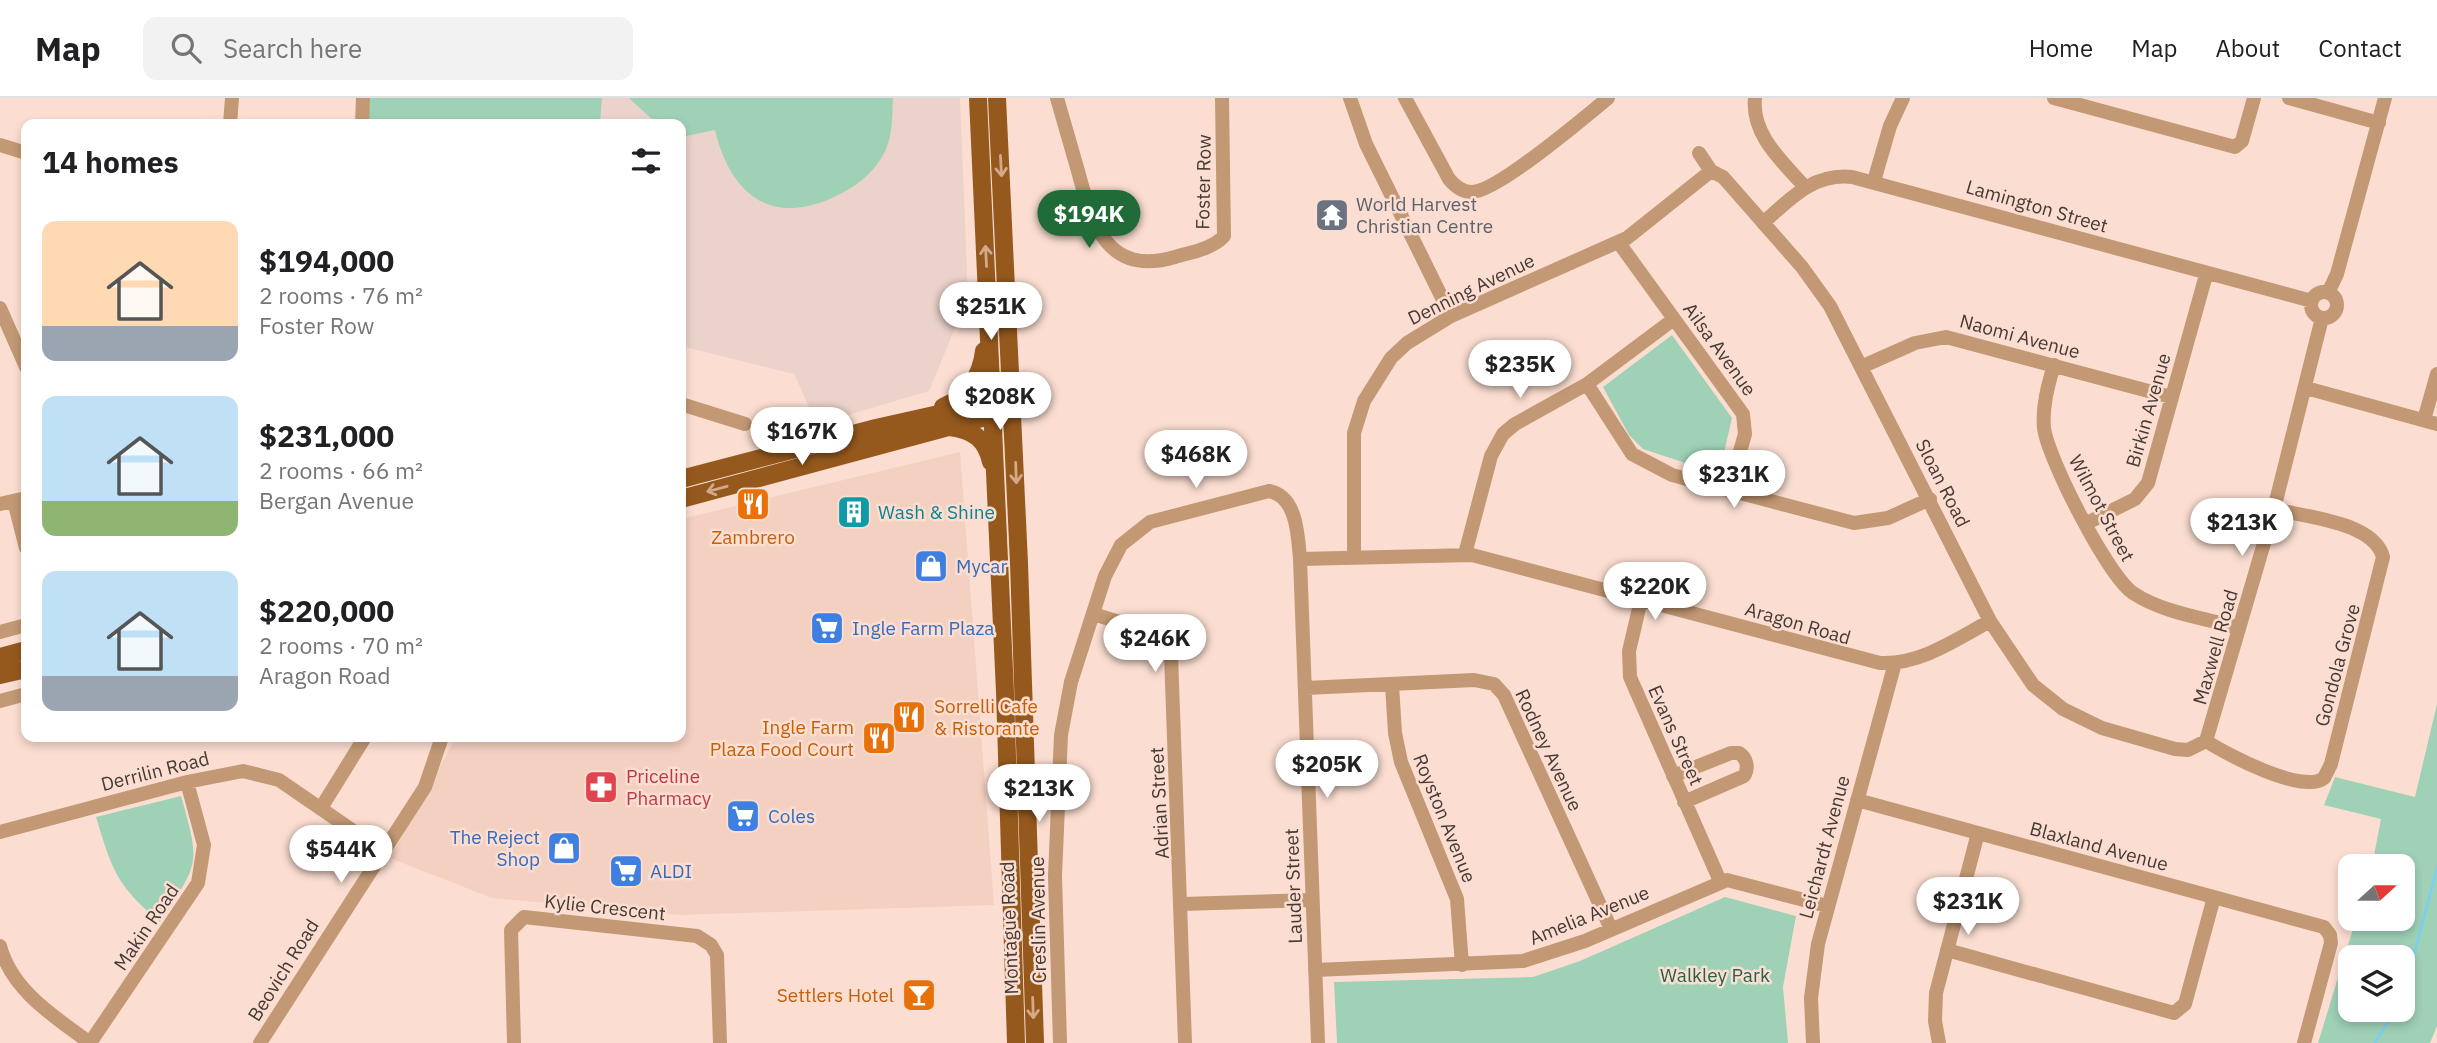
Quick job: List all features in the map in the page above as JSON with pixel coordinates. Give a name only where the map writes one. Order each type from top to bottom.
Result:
[{"type":"main road","name":"Montague Road","points":[[978,98],[993,409],[1016,1043]]},
{"type":"main road","name":"Montague Road","points":[[997,98],[1013,404],[1035,1043]]},
{"type":"main road","points":[[914,419],[953,402],[971,387],[981,368],[989,324]]},
{"type":"main road","points":[[686,478],[914,419],[1013,404]]},
{"type":"main road","points":[[686,498],[948,427],[993,409]]},
{"type":"main road","points":[[948,427],[970,431],[985,443],[996,490]]},
{"type":"main road","points":[[0,657],[21,651]]},
{"type":"main road","points":[[0,676],[21,670]]},
{"type":"street","points":[[230,119],[232,98]]},
{"type":"street","points":[[362,119],[363,98]]},
{"type":"street","name":"Foster Row","points":[[1057,98],[1082,188],[1100,236],[1123,255],[1145,262],[1160,261],[1211,246],[1224,236],[1222,98]]},
{"type":"street","points":[[1352,98],[1366,144],[1451,316]]},
{"type":"street","points":[[1405,98],[1449,178],[1458,188],[1475,192],[1533,158],[1608,98]]},
{"type":"street","points":[[1755,98],[1755,113],[1765,139],[1805,187]]},
{"type":"street","points":[[1874,181],[1890,126],[1903,98]]},
{"type":"street","points":[[2054,98],[2237,147],[2242,141],[2254,98]]},
{"type":"street","points":[[2289,98],[2379,123]]},
{"type":"street","points":[[2328,293],[2337,274],[2385,98]]},
{"type":"street","points":[[0,145],[21,151]]},
{"type":"street","name":"Sloan Road","points":[[1699,153],[1711,172],[1723,177],[1821,292],[1930,499],[1990,621],[2033,685],[2077,718],[2102,728],[2175,749],[2188,750],[2206,741]]},
{"type":"street","name":"Denning Avenue","points":[[1354,557],[1353,439],[1364,401],[1395,353],[1420,333],[1451,316],[1619,243],[1711,172]]},
{"type":"street","name":"Lamington Street","points":[[1763,223],[1805,187],[1823,179],[1842,176],[1874,181],[2206,275],[2312,302]]},
{"type":"street","name":"Ailsa Avenue","points":[[1619,243],[1733,397],[1745,421],[1744,442],[1729,490]]},
{"type":"street","name":"Birkin Avenue","points":[[2087,523],[2135,499],[2144,491],[2206,275]]},
{"type":"street","points":[[2328,293],[2335,299],[2337,308],[2331,316],[2322,318],[2313,312],[2312,302],[2318,294],[2328,293]]},
{"type":"street","points":[[0,308],[21,356]]},
{"type":"street","name":"Maxwell Road","points":[[2206,741],[2274,509],[2322,318]]},
{"type":"street","points":[[1465,554],[1487,470],[1500,438],[1515,424],[1587,384],[1674,319]]},
{"type":"street","name":"Naomi Avenue","points":[[1861,367],[1906,346],[1936,337],[1958,338],[2171,397]]},
{"type":"street","name":"Wilmot Street","points":[[2054,365],[2045,401],[2044,428],[2052,453],[2112,570],[2134,594],[2164,607],[2239,628]]},
{"type":"street","points":[[2306,388],[2431,422],[2437,374]]},
{"type":"street","points":[[1587,384],[1622,441],[1639,460],[1672,475],[1854,523],[1888,518],[1930,499]]},
{"type":"street","points":[[686,406],[745,424]]},
{"type":"street","name":"Creslin Avenue","points":[[1060,1043],[1055,876],[1061,735],[1071,682],[1113,557],[1125,540],[1150,522],[1254,493],[1274,491],[1283,496],[1290,508],[1300,559]]},
{"type":"street","points":[[14,501],[21,528]]},
{"type":"street","name":"Gondola Grove","points":[[2206,741],[2246,765],[2311,782],[2324,778],[2331,764],[2383,557],[2379,545],[2367,533],[2274,509]]},
{"type":"street","name":"Aragon Road","points":[[1300,559],[1465,554],[1846,657],[1895,663],[1924,655],[1990,621]]},
{"type":"street","name":"Lauder Street","points":[[1300,559],[1318,1043]]},
{"type":"street","name":"Evans Street","points":[[1641,600],[1629,651],[1628,672],[1720,881]]},
{"type":"street","name":"Adrian Street","points":[[1093,614],[1159,634],[1170,650],[1182,904],[1185,1043]]},
{"type":"street","points":[[0,632],[21,626]]},
{"type":"street","name":"Leichardt Avenue","points":[[1813,1043],[1813,971],[1827,906],[1895,663]]},
{"type":"street","name":"Rodney Avenue","points":[[1306,688],[1481,680],[1499,689],[1611,929]]},
{"type":"street","name":"Royston Avenue","points":[[1392,685],[1395,733],[1401,762],[1457,899],[1462,965]]},
{"type":"street","points":[[0,701],[21,695]]},
{"type":"street","points":[[321,808],[362,742]]},
{"type":"street","name":"Beovich Road","points":[[260,1043],[425,787],[440,742]]},
{"type":"street","points":[[1673,776],[1731,753],[1739,753],[1744,758],[1747,767],[1744,776],[1684,802]]},
{"type":"street","name":"Derrilin Road","points":[[0,832],[233,772],[261,774],[279,780],[384,852]]},
{"type":"street","name":"Makin Road","points":[[90,1043],[198,883],[204,845],[187,782]]},
{"type":"street","name":"Blaxland Avenue","points":[[1857,800],[2319,925],[2328,932],[2331,943],[2304,1043]]},
{"type":"street","points":[[1939,1043],[1935,1021],[1936,993],[1978,833]]},
{"type":"street","points":[[1720,881],[1733,881],[1827,906]]},
{"type":"street","name":"Amelia Avenue","points":[[1315,970],[1506,964],[1538,958],[1720,881]]},
{"type":"street","points":[[1947,950],[2174,1013],[2185,1004],[2214,897]]},
{"type":"street","points":[[1182,904],[1312,900]]},
{"type":"street","name":"Kylie Crescent","points":[[514,1043],[510,930],[524,918],[697,936],[711,945],[717,955],[720,1043]]},
{"type":"street","points":[[0,946],[5,963],[37,1004],[90,1043]]},
{"type":"shaded area","points":[[602,98],[960,98],[968,297],[929,391],[817,424],[794,374],[686,347],[686,119],[600,119]]},
{"type":"shaded area","name":"Ingle Farm Plaza","points":[[960,452],[994,905],[680,915],[492,898],[390,858],[453,742],[686,742],[686,518]]},
{"type":"green space","points":[[370,98],[602,98],[600,119],[368,119]]},
{"type":"green space","points":[[629,98],[893,98],[887,146],[869,174],[849,189],[825,201],[803,207],[784,208],[767,204],[752,196],[730,169],[715,130],[686,136],[686,119],[652,119]]},
{"type":"green space","points":[[1672,335],[1732,418],[1719,474],[1643,449],[1629,435],[1603,387]]},
{"type":"green space","points":[[2437,704],[2437,1026],[2430,1043],[2318,1043],[2338,978],[2338,1022],[2415,1022],[2415,945],[2348,945],[2352,931],[2415,931],[2415,854],[2374,854],[2381,819],[2324,805],[2335,777],[2415,797]]},
{"type":"green space","points":[[181,796],[192,837],[193,863],[183,887],[160,922],[134,898],[118,876],[96,817]]},
{"type":"green space","name":"Walkley Park","points":[[1725,897],[1796,916],[1783,987],[1788,1043],[1337,1043],[1334,982],[1533,977],[1580,961]]},
{"type":"waterway","points":[[2415,951],[2437,868]]},
{"type":"waterway","points":[[2375,1043],[2388,1022]]},
{"type":"place","name":"World Harvest Christian Centre","points":[[1332,215]]},
{"type":"place","name":"Zambrero","points":[[753,504]]},
{"type":"place","name":"Wash & Shine","points":[[854,512]]},
{"type":"place","name":"Mycar","points":[[931,566]]},
{"type":"place","name":"Ingle Farm Plaza","points":[[827,628]]},
{"type":"place","name":"Sorrelli Cafe & Ristorante","points":[[909,717]]},
{"type":"place","name":"Ingle Farm Plaza Food Court","points":[[879,738]]},
{"type":"place","name":"Priceline Pharmacy","points":[[601,787]]},
{"type":"place","name":"Coles","points":[[743,816]]},
{"type":"place","name":"The Reject Shop","points":[[564,848]]},
{"type":"place","name":"ALDI","points":[[626,871]]},
{"type":"place","name":"Settlers Hotel","points":[[919,995]]}]
